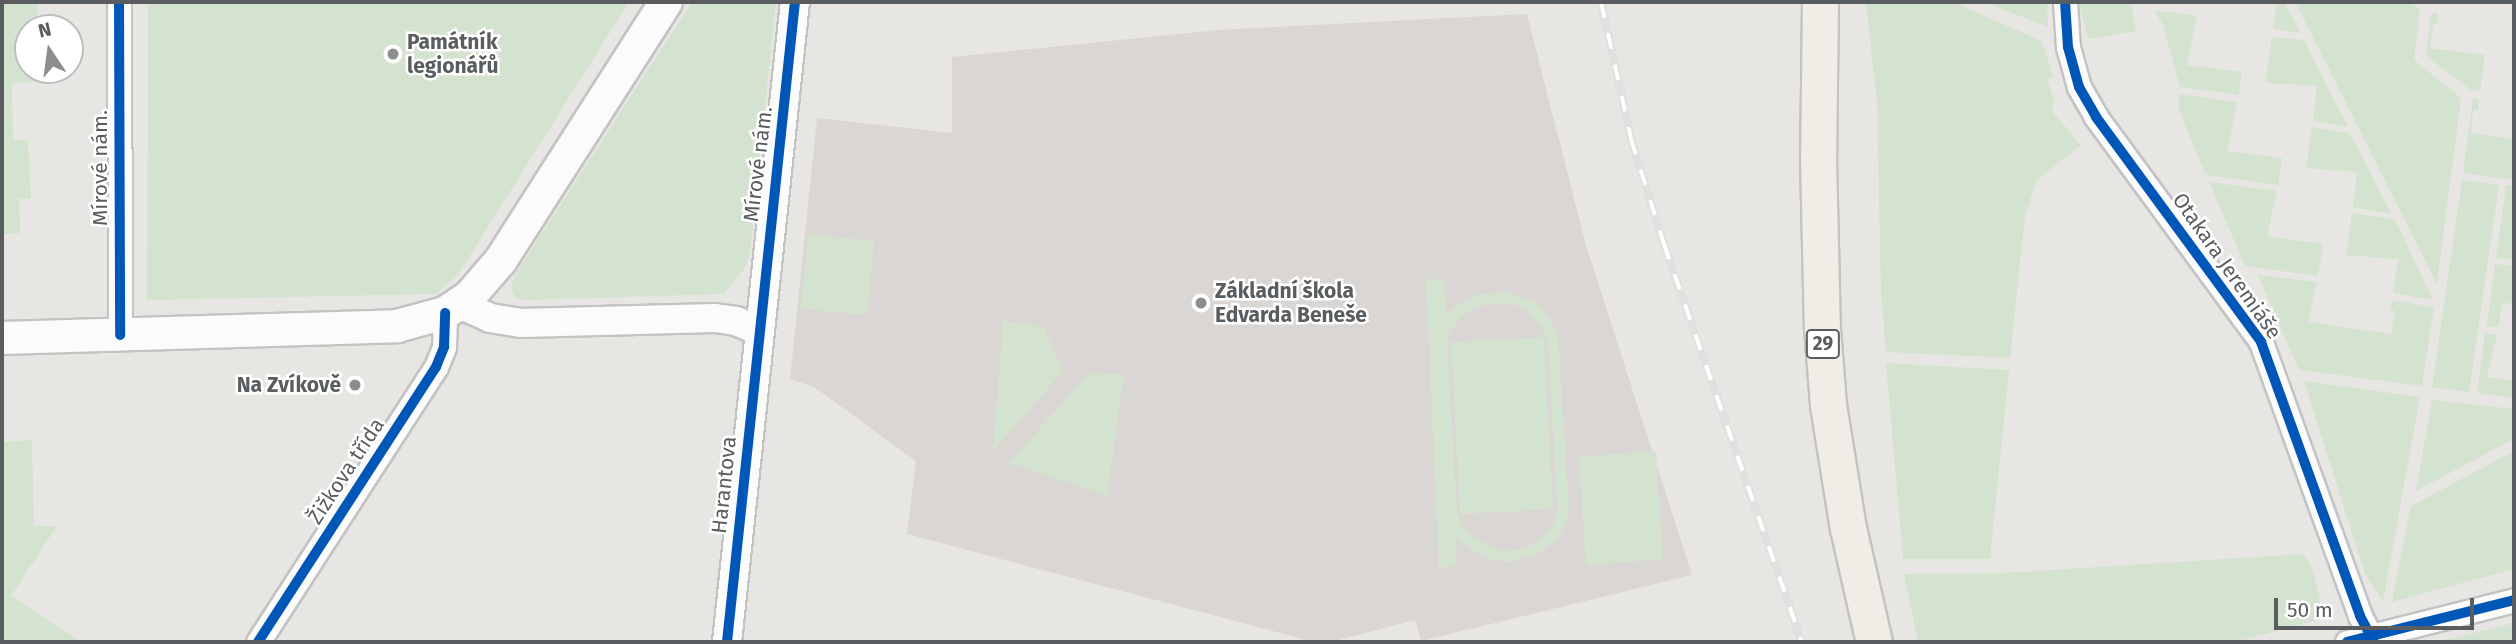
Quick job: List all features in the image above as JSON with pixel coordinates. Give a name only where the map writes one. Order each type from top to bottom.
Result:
[{"type":"main road","points":[[2,338],[397,326],[452,309],[501,260],[666,2]]},
{"type":"main road","name":"29","points":[[1796,2],[1818,157]]},
{"type":"main road","name":"29","points":[[1820,2],[1818,157],[1822,328],[1828,405],[1848,528],[1874,642]]},
{"type":"street","name":"Mírové nám.","points":[[119,2],[120,335]]},
{"type":"street","name":"Mírové nám.","points":[[758,331],[795,2]]},
{"type":"street","name":"Otakara Jeremiáše","points":[[2065,2],[2068,47],[2079,87],[2096,117],[2261,342],[2363,640]]},
{"type":"street","points":[[452,309],[521,323],[715,318],[736,321],[758,331]]},
{"type":"street","name":"Žižkova třída","points":[[258,642],[436,367],[444,347],[452,309]]},
{"type":"street","name":"Harantova","points":[[727,642],[758,331]]},
{"type":"street","points":[[2363,640],[2514,600]]},
{"type":"shaded area","name":"Základní škola Edvarda Beneše","points":[[1527,14],[1585,242],[1692,575],[1421,641],[1415,620],[1331,642],[1314,642],[907,534],[916,461],[814,387],[790,379],[817,118],[952,133],[952,57],[1218,30]]},
{"type":"green space","points":[[2,2],[37,2],[37,14],[14,14],[13,140],[28,140],[31,199],[19,199],[20,233],[2,234]]},
{"type":"green space","points":[[148,2],[629,2],[459,273],[436,294],[147,300]]},
{"type":"green space","points":[[692,2],[776,2],[750,254],[745,268],[724,294],[525,300],[514,297],[511,288],[515,275]]},
{"type":"green space","points":[[1866,2],[1952,2],[2042,41],[2053,77],[2047,79],[2054,101],[2052,111],[2081,145],[2037,180],[2025,216],[2010,358],[1886,352],[1881,294],[1877,102]]},
{"type":"green space","points":[[1984,2],[2047,2],[2048,27]]},
{"type":"green space","points":[[2079,2],[2131,2],[2136,31],[2088,39]]},
{"type":"green space","points":[[2277,2],[2284,2],[2301,33],[2273,29]]},
{"type":"green space","points":[[2295,2],[2410,2],[2420,10],[2414,60],[2461,98],[2437,284]]},
{"type":"green space","points":[[2154,10],[2197,16],[2187,65],[2242,72],[2239,95],[2180,87],[2163,25]]},
{"type":"green space","points":[[2431,13],[2438,13],[2437,24],[2433,24],[2430,48],[2485,55],[2480,91],[2471,90],[2426,56]]},
{"type":"green space","points":[[2272,37],[2304,40],[2348,127],[2313,121],[2317,86],[2265,83]]},
{"type":"green space","points":[[2179,94],[2237,102],[2227,151],[2282,158],[2278,185],[2206,175],[2179,111]]},
{"type":"green space","points":[[2473,98],[2479,99],[2478,110],[2473,110],[2471,133],[2514,139],[2514,180],[2463,173]]},
{"type":"green space","points":[[2312,127],[2350,133],[2391,213],[2353,208],[2357,172],[2306,168]]},
{"type":"green space","points":[[2462,180],[2499,185],[2469,392],[2432,387]]},
{"type":"green space","points":[[2209,182],[2277,191],[2267,236],[2323,244],[2318,276],[2245,266]]},
{"type":"green space","points":[[2506,185],[2514,186],[2514,260],[2496,258]]},
{"type":"green space","points":[[2352,213],[2395,219],[2433,300],[2393,293],[2398,259],[2346,255]]},
{"type":"green space","points":[[808,234],[874,241],[867,315],[801,309]]},
{"type":"green space","points":[[2495,264],[2514,266],[2514,304],[2502,303],[2499,327],[2487,326]]},
{"type":"green space","points":[[2258,275],[2317,282],[2308,322],[2391,334],[2395,311],[2390,310],[2392,300],[2434,307],[2422,386],[2299,370]]},
{"type":"green space","points":[[1426,279],[1444,279],[1446,316],[1454,307],[1477,295],[1506,292],[1534,301],[1546,313],[1558,333],[1569,508],[1567,521],[1556,541],[1537,554],[1508,562],[1493,560],[1472,550],[1456,537],[1457,566],[1439,568]],"holes":[[[1494,303],[1514,304],[1527,311],[1543,329],[1548,342],[1557,509],[1554,523],[1534,544],[1517,550],[1503,551],[1472,536],[1461,524],[1457,510],[1447,344],[1449,332],[1464,315],[1476,307]]]},
{"type":"green space","points":[[1003,321],[1043,326],[1063,371],[993,452]]},
{"type":"green space","points":[[2485,333],[2497,335],[2487,377],[2514,381],[2514,398],[2477,393]]},
{"type":"green space","points":[[1544,337],[1553,509],[1460,514],[1451,342]]},
{"type":"green space","points":[[1886,363],[2009,370],[1990,559],[1903,559]]},
{"type":"green space","points":[[1089,373],[1124,374],[1107,496],[1009,463]]},
{"type":"green space","points":[[2304,381],[2420,397],[2383,602],[2365,574]]},
{"type":"green space","points":[[2432,400],[2514,409],[2514,439],[2416,491]]},
{"type":"green space","points":[[32,440],[34,526],[57,526],[11,596],[82,642],[2,642],[2,442]]},
{"type":"green space","points":[[1656,451],[1663,559],[1586,565],[1579,457]]},
{"type":"green space","points":[[2514,451],[2514,569],[2392,602],[2411,506]]},
{"type":"green space","points":[[2303,554],[2312,567],[2324,618],[2235,642],[1918,642],[1904,574],[2005,573]]},
{"type":"green space","points":[[2514,623],[2514,642],[2438,642]]},
{"type":"railway","points":[[1601,2],[1631,139],[1664,244],[1802,642]]},
{"type":"cycle path","points":[[119,2],[120,335]]},
{"type":"cycle path","points":[[727,642],[795,2]]},
{"type":"cycle path","points":[[2065,2],[2068,47],[2079,87],[2096,117],[2261,342],[2360,616],[2374,642]]},
{"type":"cycle path","points":[[258,642],[436,367],[444,347],[445,313]]},
{"type":"cycle path","points":[[2347,642],[2514,600]]},
{"type":"place","name":"Památník legionářů","points":[[393,54]]},
{"type":"place","name":"Základní škola Edvarda Beneše","points":[[1201,303]]},
{"type":"place","name":"Na Zvíkově","points":[[355,385]]}]
